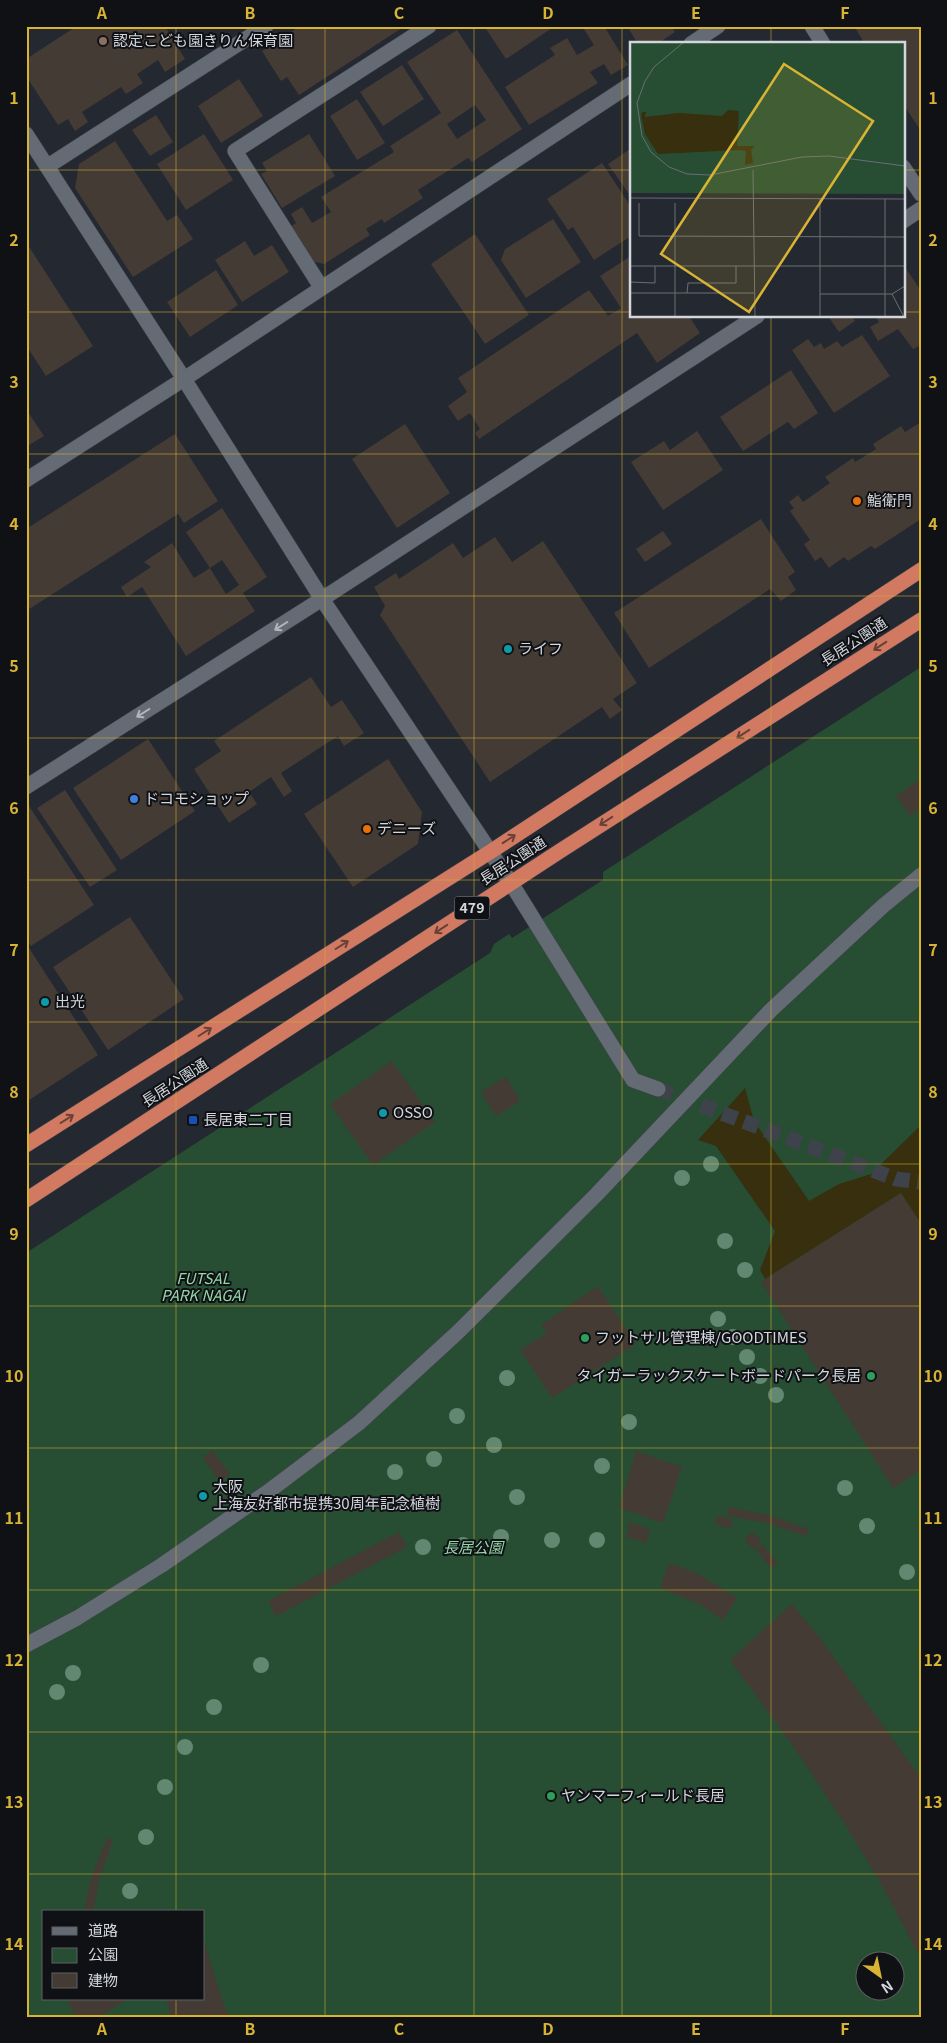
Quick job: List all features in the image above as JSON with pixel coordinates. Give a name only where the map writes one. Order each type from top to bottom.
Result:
[{"type":"highway","name":"長居公園通","points":[[26,1145],[490,852],[921,570]]},
{"type":"highway","name":"長居公園通","points":[[26,1200],[511,883],[921,620]]},
{"type":"street","points":[[48,166],[266,26]]},
{"type":"street","points":[[321,287],[235,151],[429,26]]},
{"type":"street","points":[[694,42],[718,26]]},
{"type":"street","points":[[812,26],[823,42]]},
{"type":"street","points":[[26,480],[184,379],[630,85]]},
{"type":"street","points":[[26,134],[184,379],[322,600],[511,883],[633,1080],[658,1089]]},
{"type":"street","points":[[904,168],[921,194]]},
{"type":"street","points":[[904,220],[921,209]]},
{"type":"street","points":[[26,787],[322,600],[753,318]]},
{"type":"street","points":[[26,1645],[77,1618],[162,1565],[269,1491],[360,1423],[458,1332],[596,1195],[771,1010],[883,906],[921,875]]},
{"type":"green space","name":"長居公園","points":[[921,667],[921,2017],[26,2017],[26,1253],[490,953],[494,944],[509,934],[512,938],[603,880],[603,872]]},
{"type":"sand","points":[[745,1088],[754,1121],[809,1201],[839,1184],[871,1174],[921,1125],[921,1224],[901,1193],[765,1279],[760,1270],[775,1231],[716,1146],[698,1140]]},
{"type":"building","points":[[77,26],[165,26],[185,59],[165,72],[158,60],[137,74],[143,83],[126,94],[121,87],[82,112],[88,122],[75,131],[68,119],[58,125],[26,76],[26,59]]},
{"type":"building","points":[[300,26],[405,26],[299,95],[287,77],[281,81],[262,51]]},
{"type":"building","points":[[490,26],[555,26],[506,59],[486,29]]},
{"type":"building","points":[[582,26],[604,26],[628,65],[611,75],[604,64],[590,72],[598,83],[529,125],[505,87],[555,55],[550,48],[567,38],[577,55],[594,45]]},
{"type":"building","points":[[627,26],[671,26],[675,32],[660,42],[637,42]]},
{"type":"building","points":[[854,26],[921,26],[921,131],[904,106],[904,42],[864,42]]},
{"type":"building","points":[[457,30],[522,129],[472,162],[468,158],[418,190],[423,198],[384,223],[382,219],[366,229],[370,235],[324,264],[312,261],[290,227],[296,223],[291,214],[302,207],[312,223],[331,212],[321,197],[394,152],[390,146],[441,113],[407,62]],"holes":[[[475,105],[486,120],[457,139],[447,124]]]},
{"type":"building","points":[[402,65],[424,99],[383,126],[360,92]]},
{"type":"building","points":[[239,79],[263,116],[221,143],[198,106]]},
{"type":"building","points":[[357,99],[385,143],[357,160],[330,116]]},
{"type":"building","points":[[156,115],[173,142],[150,156],[132,130]]},
{"type":"building","points":[[204,134],[233,180],[186,210],[157,164]]},
{"type":"building","points":[[309,134],[335,176],[282,208],[261,174],[267,171],[262,163]]},
{"type":"building","points":[[115,141],[167,221],[177,215],[193,239],[133,277],[75,188],[79,164]]},
{"type":"building","points":[[630,149],[630,196],[608,164]]},
{"type":"building","points":[[602,163],[630,205],[630,237],[594,260],[573,227],[568,230],[547,199]]},
{"type":"building","points":[[553,219],[581,262],[526,298],[501,260],[505,249]]},
{"type":"building","points":[[475,234],[529,315],[485,344],[431,264]]},
{"type":"building","points":[[245,241],[254,256],[272,245],[289,272],[242,302],[215,260]]},
{"type":"building","points":[[26,242],[93,346],[46,376],[26,345]]},
{"type":"building","points":[[630,257],[630,318],[690,318],[700,333],[657,363],[637,333],[479,439],[475,433],[480,429],[470,413],[458,421],[448,406],[467,392],[458,378],[589,290],[608,316],[621,308],[600,276]]},
{"type":"building","points":[[904,266],[921,291],[921,345],[913,349],[898,329],[878,341],[870,327],[879,322],[876,318],[904,318]]},
{"type":"building","points":[[216,270],[238,305],[190,337],[167,302]]},
{"type":"building","points":[[829,318],[853,318],[855,321],[839,332]]},
{"type":"building","points":[[862,335],[890,376],[834,413],[792,350],[808,339],[814,347],[821,343],[824,349],[837,341],[842,347]]},
{"type":"building","points":[[791,370],[818,413],[794,429],[788,422],[743,451],[720,417]]},
{"type":"building","points":[[26,409],[44,436],[26,447]]},
{"type":"building","points":[[921,422],[921,519],[875,549],[871,546],[848,561],[844,557],[829,568],[821,557],[815,561],[804,544],[810,540],[790,511],[794,508],[789,502],[798,495],[803,502],[830,483],[825,477],[853,458],[855,462],[876,449],[873,444],[901,426],[905,432]]},
{"type":"building","points":[[405,424],[450,493],[397,528],[352,459]]},
{"type":"building","points":[[697,431],[723,470],[663,510],[631,462],[664,441],[670,450]]},
{"type":"building","points":[[175,434],[218,501],[184,523],[178,514],[26,611],[26,529]]},
{"type":"building","points":[[222,508],[267,577],[243,593],[255,611],[186,656],[142,587],[127,597],[121,587],[151,567],[144,562],[172,543],[194,578],[210,568],[186,532]],"holes":[[[222,560],[239,585],[226,594],[210,568]]]},
{"type":"building","points":[[761,519],[795,572],[788,577],[796,590],[781,601],[770,589],[649,668],[614,613]]},
{"type":"building","points":[[663,531],[672,544],[645,562],[636,549]]},
{"type":"building","name":"ライフ","points":[[495,537],[512,562],[543,541],[637,683],[613,699],[622,710],[610,719],[602,707],[490,782],[380,615],[385,606],[374,587],[396,573],[399,579],[453,543],[463,558]]},
{"type":"building","points":[[311,677],[331,707],[342,700],[364,733],[344,746],[338,736],[281,773],[292,791],[284,797],[271,777],[249,792],[257,804],[229,823],[194,769],[221,751],[214,741]]},
{"type":"building","name":"ドコモショップ","points":[[148,739],[195,811],[121,860],[73,788]]},
{"type":"building","name":"デニーズ","points":[[388,759],[422,812],[418,844],[353,887],[304,814]]},
{"type":"building","points":[[921,779],[921,808],[910,816],[896,796]]},
{"type":"building","points":[[65,790],[117,870],[90,887],[37,808]]},
{"type":"building","points":[[29,806],[94,905],[31,946],[26,938],[26,808]]},
{"type":"building","points":[[130,917],[184,999],[108,1050],[53,967]]},
{"type":"building","name":"出光","points":[[29,948],[98,1055],[26,1102],[26,950]]},
{"type":"building","name":"OSSO","points":[[392,1061],[435,1122],[373,1165],[330,1104]]},
{"type":"building","points":[[506,1077],[520,1101],[496,1116],[481,1092]]},
{"type":"building","name":"タイガーラックスケートボードパーク長居","points":[[901,1193],[921,1224],[921,1470],[893,1488],[761,1282]]},
{"type":"building","name":"フットサル管理棟/GOODTIMES","points":[[598,1286],[636,1344],[552,1398],[520,1350],[547,1333],[541,1325]]},
{"type":"building","points":[[212,1450],[230,1474],[220,1482],[203,1458]]},
{"type":"building","points":[[636,1451],[682,1467],[663,1523],[619,1508]]},
{"type":"building","points":[[729,1507],[768,1515],[809,1529],[806,1536],[767,1523],[727,1516]]},
{"type":"building","points":[[718,1515],[733,1520],[730,1529],[715,1524]]},
{"type":"building","points":[[630,1522],[650,1529],[646,1543],[626,1537]]},
{"type":"building","points":[[399,1532],[407,1547],[276,1616],[268,1601]]},
{"type":"building","points":[[753,1532],[762,1542],[754,1550],[744,1539]]},
{"type":"building","points":[[763,1545],[778,1563],[771,1568],[756,1550]]},
{"type":"building","points":[[669,1563],[697,1573],[737,1598],[723,1620],[699,1604],[660,1588]]},
{"type":"building","points":[[792,1604],[819,1637],[921,1778],[921,1959],[878,1878],[839,1815],[798,1753],[730,1660]]},
{"type":"building","points":[[107,1838],[113,1840],[99,1880],[93,1910],[84,1910],[91,1878]]},
{"type":"building","points":[[205,1944],[223,2003],[230,2017],[171,2017],[166,2000],[205,2000]]},
{"type":"building","points":[[127,2000],[98,2017],[76,2017],[67,2001]]},
{"type":"tunnel","points":[[658,1089],[896,1179],[921,1182]]},
{"type":"place","name":"認定こども園きりん保育園","points":[[103,41]]},
{"type":"place","name":"鮨衛門","points":[[857,501]]},
{"type":"place","name":"ライフ","points":[[508,649]]},
{"type":"place","name":"ドコモショップ","points":[[134,799]]},
{"type":"place","name":"デニーズ","points":[[367,829]]},
{"type":"place","name":"出光","points":[[45,1002]]},
{"type":"place","name":"OSSO","points":[[383,1113]]},
{"type":"place","name":"長居東二丁目","points":[[193,1120]]},
{"type":"place","name":"フットサル管理棟/GOODTIMES","points":[[585,1338]]},
{"type":"place","name":"タイガーラックスケートボードパーク長居","points":[[871,1376]]},
{"type":"place","name":"大阪 上海友好都市提携30周年記念植樹","points":[[203,1496]]},
{"type":"place","name":"ヤンマーフィールド長居","points":[[551,1796]]},
{"type":"park label","name":"FUTSAL PARK NAGAI","points":[[203,1288]]}]
